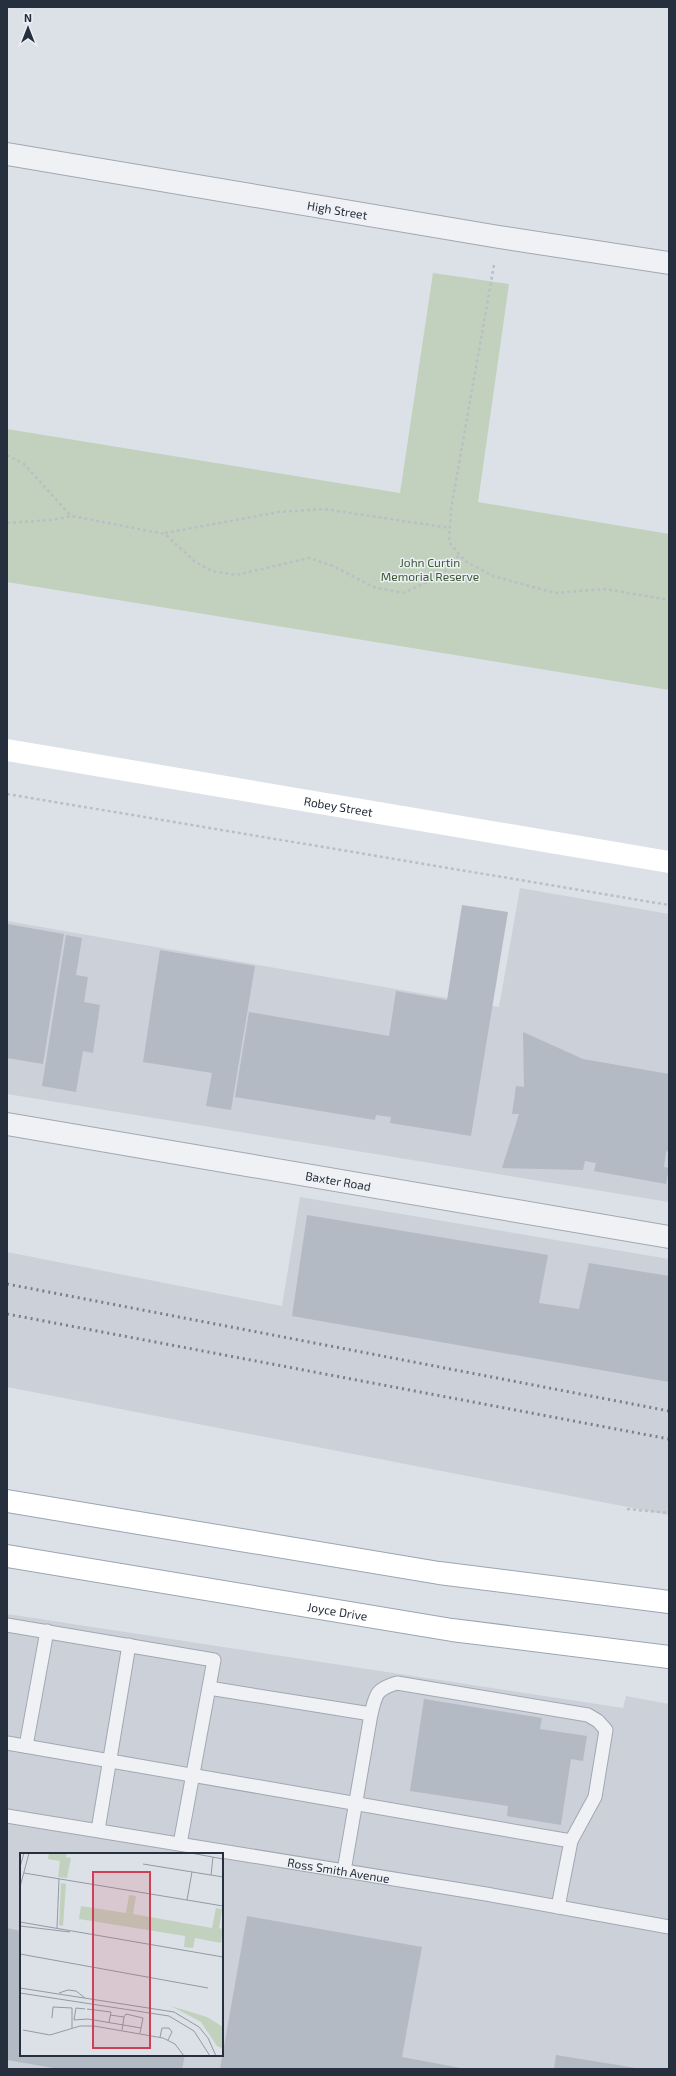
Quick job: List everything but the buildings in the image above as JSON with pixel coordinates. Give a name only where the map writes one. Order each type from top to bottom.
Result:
[{"type":"main road","name":"Robey Street","points":[[7,750],[669,862]]},
{"type":"main road","points":[[7,1502],[431,1572],[669,1602]]},
{"type":"main road","name":"Joyce Drive","points":[[7,1556],[452,1630],[669,1657]]},
{"type":"street","name":"High Street","points":[[7,154],[499,237],[669,263]]},
{"type":"street","name":"Baxter Road","points":[[7,1124],[669,1237]]},
{"type":"lane","points":[[7,1625],[214,1660],[180,1844]]},
{"type":"lane","points":[[26,1746],[47,1631]]},
{"type":"lane","points":[[98,1830],[129,1645]]},
{"type":"lane","points":[[344,1871],[370,1714],[376,1694],[382,1687],[397,1683],[588,1715],[598,1721],[606,1730],[595,1797],[570,1841],[558,1907]]},
{"type":"lane","points":[[209,1688],[370,1714]]},
{"type":"lane","points":[[7,1743],[570,1841]]},
{"type":"lane","name":"Ross Smith Avenue","points":[[7,1816],[344,1871],[669,1927]]},
{"type":"path","points":[[499,237],[451,509],[450,542],[465,561],[493,576],[556,593],[605,590],[669,600]]},
{"type":"path","points":[[7,455],[24,464],[72,516]]},
{"type":"path","points":[[7,523],[52,520],[72,516],[165,534],[279,512],[324,509],[450,528]]},
{"type":"path","points":[[165,534],[194,561],[212,571],[236,575],[309,558],[333,566],[373,587],[403,593],[441,576],[460,554]]},
{"type":"path","points":[[7,794],[669,905]]},
{"type":"path","points":[[627,1509],[669,1514]]},
{"type":"shaded area","points":[[520,888],[669,914],[669,1202],[7,1094],[7,921],[499,1007]]},
{"type":"shaded area","points":[[300,1197],[669,1259],[669,1515],[7,1387],[7,1252],[282,1306]]},
{"type":"shaded area","points":[[7,1614],[623,1708],[626,1696],[669,1704],[669,2069],[7,2069]]},
{"type":"green space","name":"John Curtin Memorial Reserve","points":[[433,273],[509,284],[478,502],[669,534],[669,690],[7,582],[7,429],[400,493]]},
{"type":"railway","points":[[7,1284],[669,1411]]},
{"type":"railway","points":[[7,1314],[669,1439]]}]
